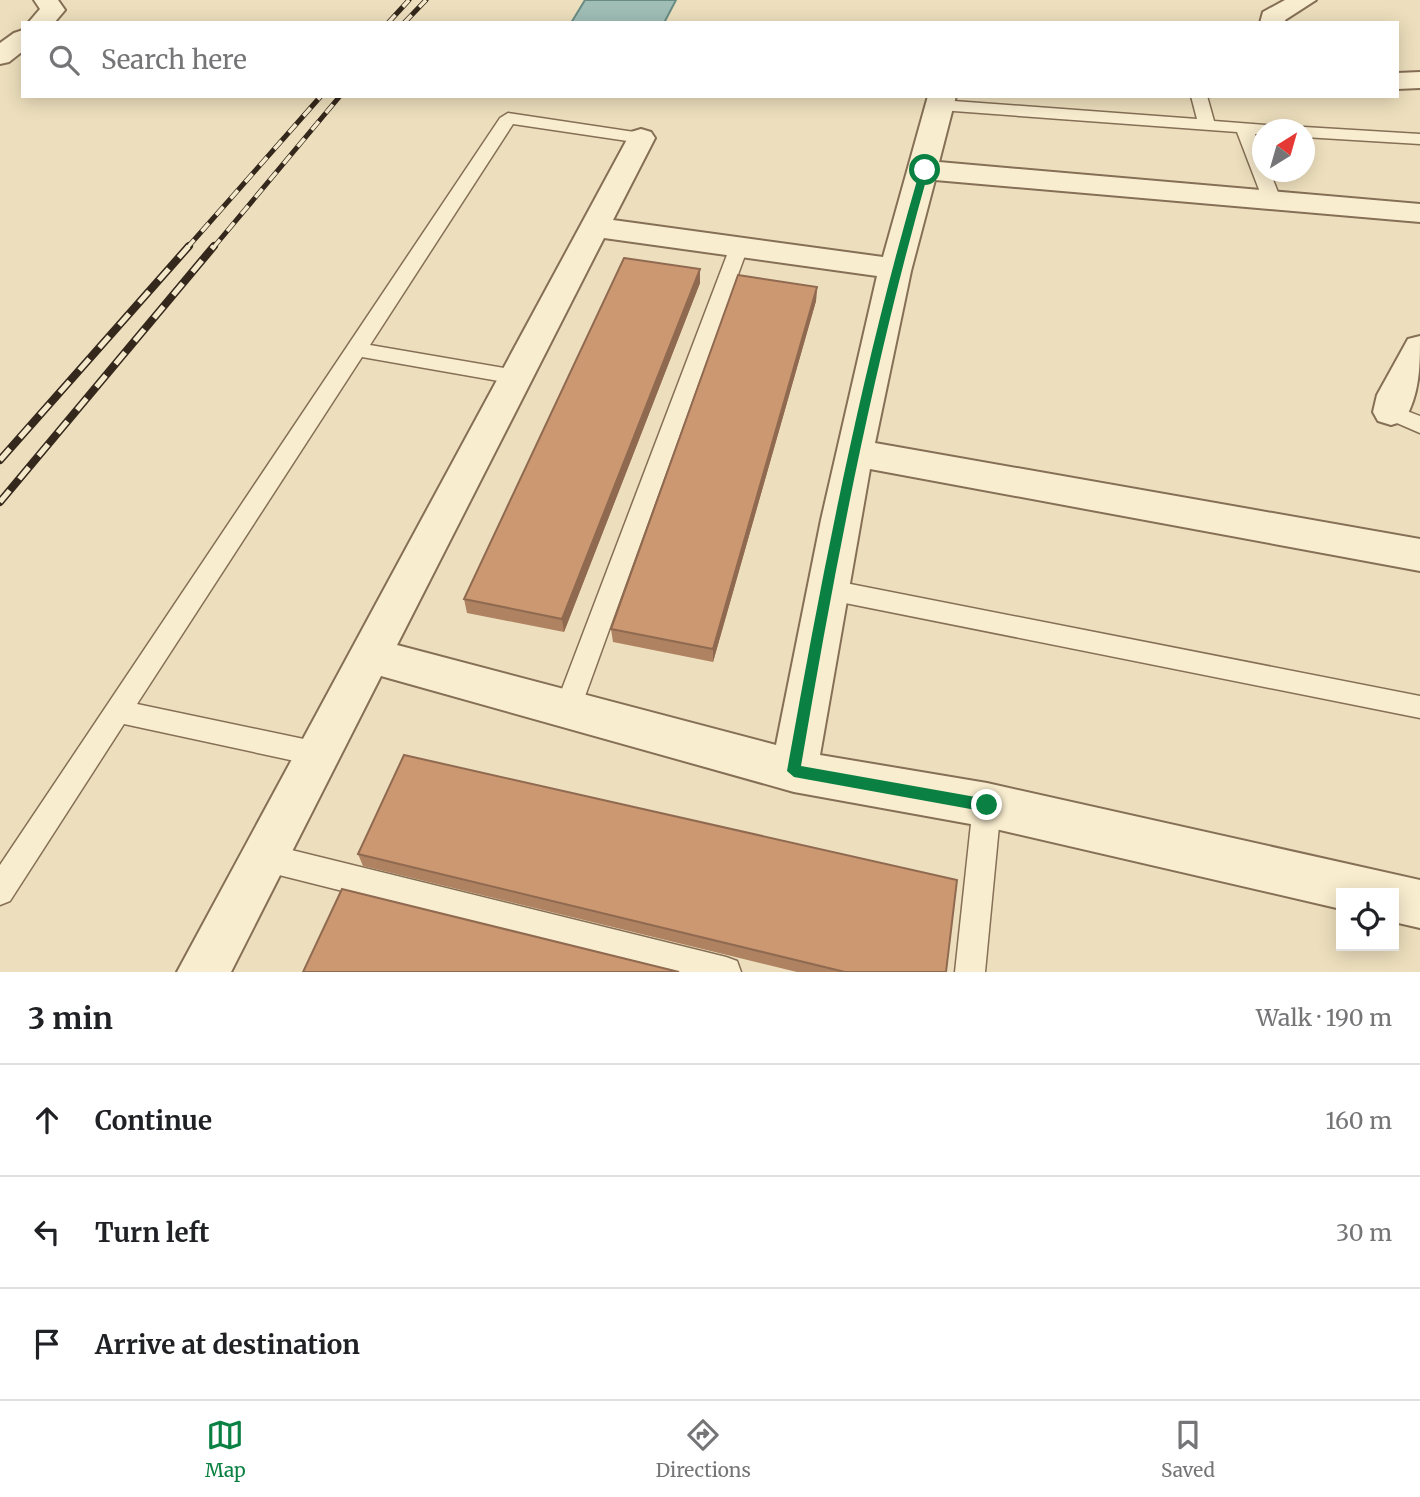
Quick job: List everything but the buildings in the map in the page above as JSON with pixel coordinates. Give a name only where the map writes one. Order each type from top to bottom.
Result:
[{"type":"street","points":[[42,21],[52,10],[46,0]]},
{"type":"street","points":[[1273,21],[1272,17],[1279,12],[1304,0]]},
{"type":"street","points":[[0,56],[21,40]]},
{"type":"street","points":[[1399,81],[1420,80]]},
{"type":"street","points":[[794,771],[825,589],[896,269],[925,170],[941,101]]},
{"type":"street","points":[[202,972],[641,138]]},
{"type":"street","points":[[925,170],[1420,213]]},
{"type":"street","points":[[594,226],[896,269]]},
{"type":"street","points":[[1406,419],[1395,395],[1420,347]]},
{"type":"street","points":[[855,453],[1420,555]]},
{"type":"street","points":[[369,655],[794,771],[987,805],[1353,888]]},
{"type":"street","points":[[1399,899],[1420,904]]},
{"type":"lane","points":[[1200,98],[1207,125]]},
{"type":"lane","points":[[941,101],[1252,129]]},
{"type":"lane","points":[[0,891],[508,118],[641,138]]},
{"type":"lane","points":[[1244,128],[1272,200]]},
{"type":"lane","points":[[1315,133],[1420,139]]},
{"type":"lane","points":[[568,710],[739,247]]},
{"type":"lane","points":[[356,349],[516,377]]},
{"type":"lane","points":[[825,589],[1420,707]]},
{"type":"lane","points":[[119,712],[318,754]]},
{"type":"lane","points":[[970,972],[987,805]]},
{"type":"lane","points":[[263,857],[726,972]]},
{"type":"water","points":[[585,0],[676,0],[665,21],[572,21]]},
{"type":"railway","points":[[390,21],[409,0]]},
{"type":"railway","points":[[406,21],[426,0]]},
{"type":"railway","points":[[187,248],[319,98]]},
{"type":"railway","points":[[213,248],[338,98]]},
{"type":"railway","points":[[0,460],[189,246]]},
{"type":"railway","points":[[0,502],[214,246]]},
{"type":"route","points":[[925,170],[896,269],[825,589],[794,771],[987,805]]}]
